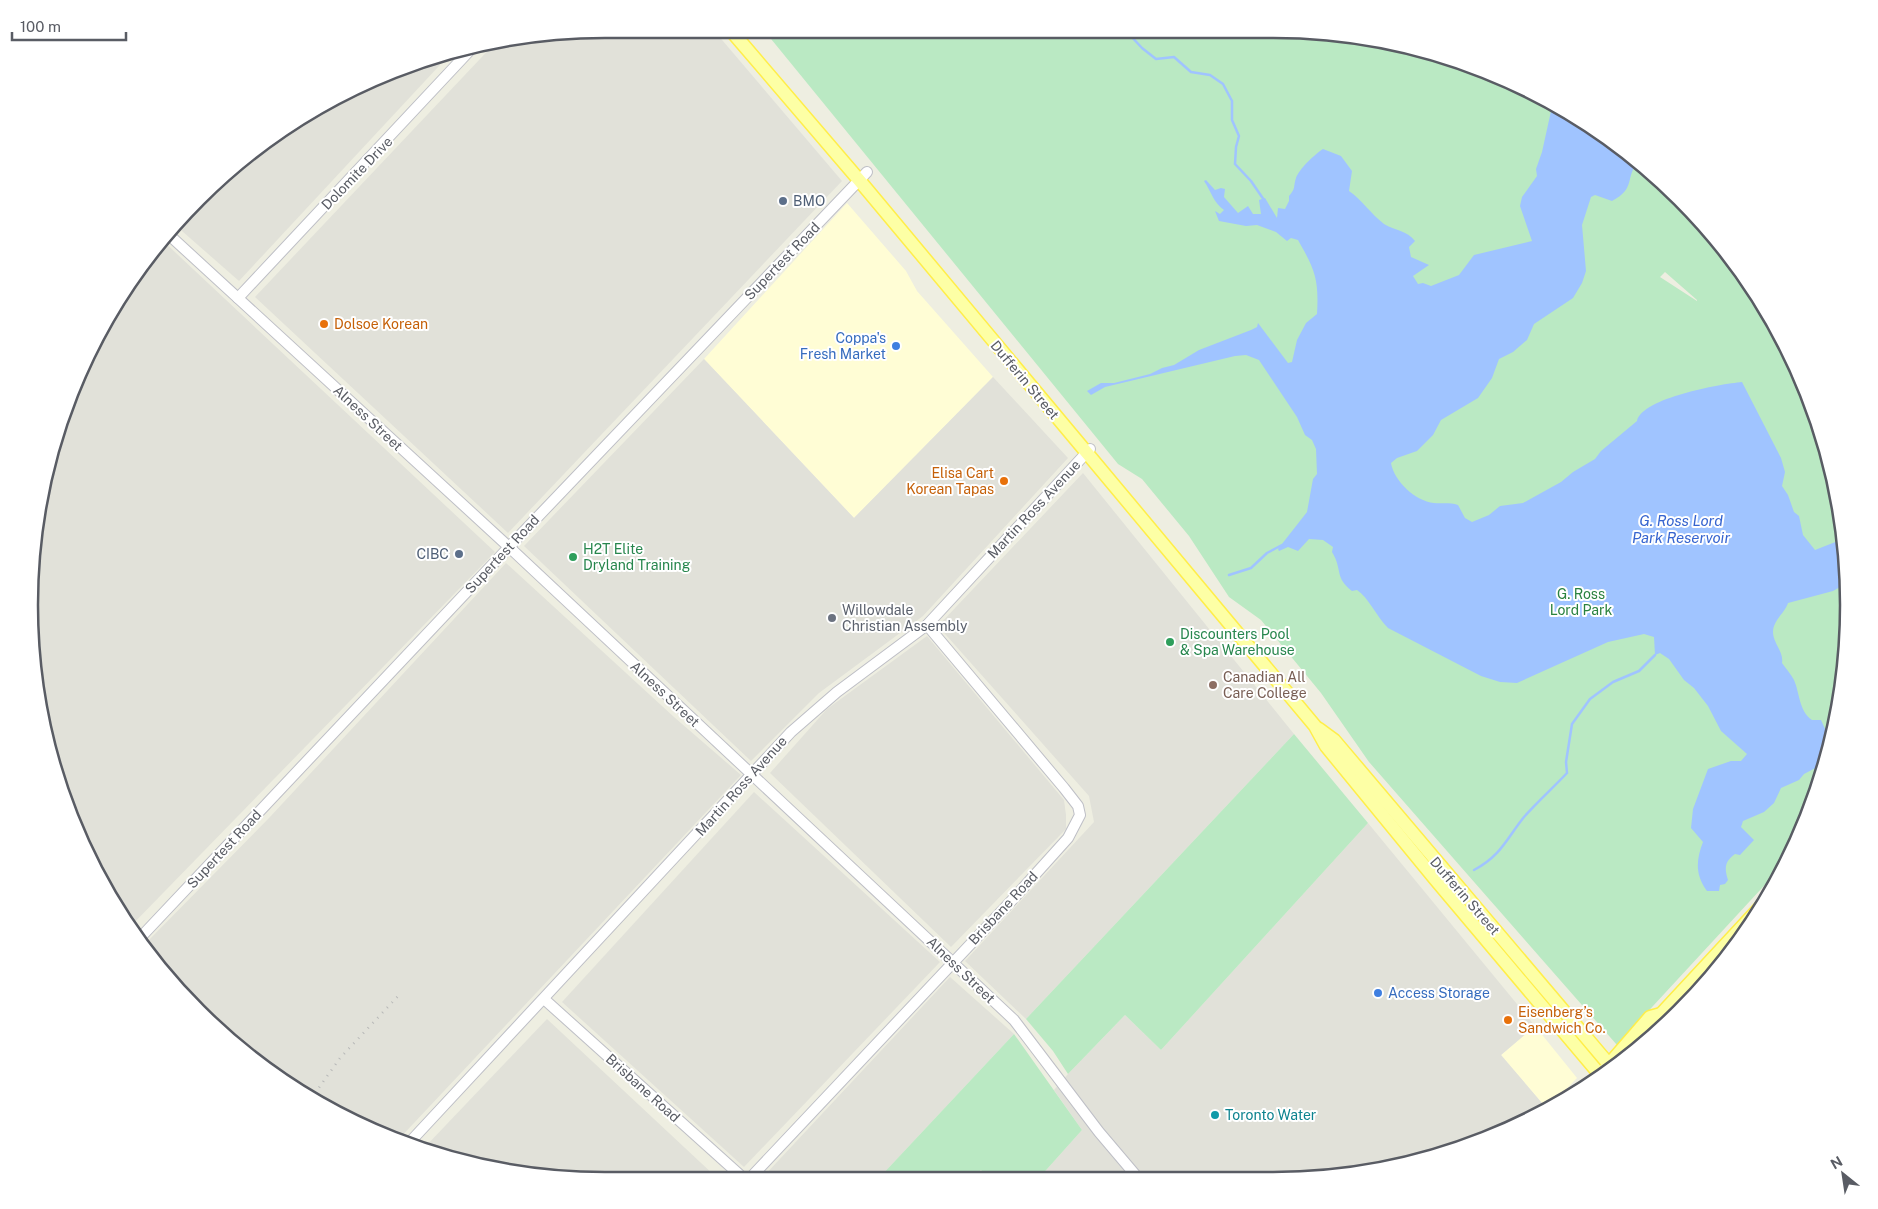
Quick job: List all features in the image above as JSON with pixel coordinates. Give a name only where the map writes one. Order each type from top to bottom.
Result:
[{"type":"main road","name":"Dufferin Street","points":[[738,38],[863,176],[1315,726],[1326,746],[1417,858],[1595,1071]]},
{"type":"main road","name":"Dufferin Street","points":[[1315,726],[1334,740],[1608,1062]]},
{"type":"main road","points":[[1660,1019],[1661,1014],[1733,937]]},
{"type":"main road","points":[[1623,1050],[1650,1017],[1661,1014]]},
{"type":"street","name":"Dolomite Drive","points":[[238,298],[465,55]]},
{"type":"street","name":"Supertest Road","points":[[143,934],[863,176]]},
{"type":"street","name":"Alness Street","points":[[172,238],[509,547],[1014,1020],[1099,1132],[1133,1172]]},
{"type":"street","name":"Martin Ross Avenue","points":[[414,1138],[791,732],[815,709],[927,625],[1088,451]]},
{"type":"street","name":"Brisbane Road","points":[[756,1172],[1068,838],[1080,815],[1078,806],[1064,788],[927,625]]},
{"type":"street","name":"Brisbane Road","points":[[544,1000],[737,1172]]},
{"type":"shaded area","points":[[720,38],[842,181],[508,533],[255,297],[489,49],[494,48],[530,42],[567,39]]},
{"type":"shaded area","points":[[443,62],[239,281],[180,229],[231,178],[289,133],[321,113],[354,96],[388,81]]},
{"type":"shaded area","points":[[847,203],[906,271],[917,291],[993,377],[854,518],[704,359]]},
{"type":"shaded area","points":[[167,245],[495,552],[135,922],[113,888],[96,855],[68,787],[57,751],[42,679],[39,642],[39,567],[42,530],[48,494],[68,422],[81,388],[113,321],[133,289]]},
{"type":"shaded area","points":[[704,359],[854,518],[993,377],[1068,458],[923,616],[819,693],[751,761],[524,546]]},
{"type":"shaded area","points":[[1083,473],[1294,734],[1026,1019],[965,961],[1094,822],[1089,796],[938,626]]},
{"type":"shaded area","points":[[506,563],[674,717],[741,775],[404,1134],[354,1113],[321,1096],[259,1054],[204,1005],[178,978],[148,941],[269,818]]},
{"type":"shaded area","points":[[927,636],[1064,800],[1066,815],[1066,829],[951,947],[770,773],[827,709]]},
{"type":"shaded area","points":[[754,792],[940,962],[744,1167],[562,1002]]},
{"type":"shaded area","points":[[1368,823],[1535,1026],[1501,1055],[1542,1104],[1490,1128],[1456,1141],[1384,1161],[1348,1167],[1274,1172],[1044,1172],[1082,1130],[1054,1090],[1068,1074],[1125,1015],[1161,1050]]},
{"type":"shaded area","points":[[950,977],[1014,1034],[885,1172],[768,1172]]},
{"type":"shaded area","points":[[547,1019],[711,1172],[604,1172],[530,1167],[494,1161],[429,1143]]},
{"type":"shaded area","points":[[1535,1026],[1577,1078],[1564,1092],[1542,1104],[1501,1055]]},
{"type":"green space","name":"G. Ross Lord Park","points":[[770,38],[1274,38],[1348,42],[1384,48],[1456,68],[1524,96],[1557,113],[1589,133],[1647,178],[1700,231],[1745,289],[1765,321],[1782,354],[1810,422],[1830,494],[1836,530],[1839,567],[1839,642],[1836,679],[1830,715],[1810,787],[1797,821],[1769,881],[1617,1045],[1369,762],[1321,693],[1261,620],[1229,597],[1189,536],[1142,479],[1118,464]],"holes":[[[1665,272],[1697,301],[1660,277]]]},
{"type":"green space","points":[[1294,734],[1368,823],[1161,1050],[1125,1015],[1068,1074],[1053,1051],[1026,1019]]},
{"type":"green space","points":[[1014,1034],[1082,1130],[1044,1172],[982,1172],[981,1170],[979,1172],[885,1172]]},
{"type":"water","name":"G. Ross Lord Park Reservoir","points":[[1551,110],[1589,133],[1635,168],[1628,187],[1620,196],[1612,201],[1595,195],[1591,197],[1582,225],[1586,271],[1582,283],[1573,298],[1534,324],[1527,340],[1513,352],[1499,359],[1492,378],[1478,398],[1441,420],[1433,435],[1417,451],[1397,458],[1391,463],[1396,477],[1406,489],[1427,501],[1458,505],[1465,518],[1472,522],[1489,515],[1500,506],[1523,503],[1561,482],[1573,472],[1595,459],[1601,451],[1637,421],[1642,413],[1652,405],[1700,389],[1742,382],[1781,458],[1785,472],[1782,486],[1788,495],[1794,512],[1799,516],[1803,535],[1815,550],[1837,541],[1840,587],[1833,591],[1788,603],[1775,624],[1773,636],[1781,655],[1782,663],[1794,680],[1800,702],[1812,720],[1821,720],[1826,731],[1816,768],[1804,774],[1799,780],[1781,788],[1774,803],[1764,812],[1743,821],[1741,827],[1754,840],[1740,855],[1735,854],[1729,859],[1726,868],[1728,880],[1725,884],[1720,885],[1719,891],[1707,891],[1700,879],[1698,861],[1703,842],[1691,828],[1693,809],[1708,769],[1731,761],[1741,761],[1747,754],[1721,731],[1708,706],[1694,688],[1684,680],[1669,659],[1660,653],[1655,655],[1654,637],[1644,634],[1608,642],[1517,683],[1500,682],[1481,676],[1388,628],[1361,593],[1357,590],[1352,591],[1343,582],[1332,552],[1333,547],[1323,540],[1309,539],[1298,551],[1288,547],[1279,551],[1278,549],[1307,512],[1313,479],[1317,474],[1316,449],[1312,440],[1305,435],[1297,417],[1259,360],[1246,355],[1235,356],[1105,387],[1091,395],[1087,391],[1101,383],[1114,383],[1150,374],[1174,365],[1199,350],[1257,327],[1258,323],[1288,363],[1292,362],[1297,340],[1306,323],[1317,314],[1317,292],[1312,267],[1298,240],[1291,238],[1287,241],[1276,232],[1257,225],[1246,226],[1219,221],[1215,211],[1220,214],[1224,210],[1215,200],[1204,181],[1206,180],[1215,190],[1225,189],[1224,197],[1238,213],[1248,206],[1253,214],[1261,214],[1259,200],[1265,198],[1277,218],[1278,208],[1285,209],[1298,174],[1312,158],[1323,149],[1341,156],[1352,171],[1349,191],[1384,224],[1412,237],[1415,241],[1409,247],[1411,257],[1429,265],[1413,276],[1418,284],[1423,283],[1431,286],[1459,275],[1474,255],[1532,241],[1520,206],[1522,197],[1537,176],[1536,169],[1542,152]]},
{"type":"waterway","points":[[1133,38],[1156,59],[1174,57],[1191,72],[1210,75],[1223,84],[1232,101],[1232,120],[1239,136],[1235,164],[1251,181],[1264,200]]},
{"type":"waterway","points":[[1229,575],[1251,568],[1267,553],[1282,545]]},
{"type":"waterway","points":[[1474,870],[1497,853],[1524,817],[1567,773],[1566,762],[1572,724],[1590,699],[1613,682],[1639,671],[1655,655]]},
{"type":"railway","points":[[316,1093],[340,1058],[400,994]]},
{"type":"place","name":"BMO","points":[[783,201]]},
{"type":"place","name":"Dolsoe Korean","points":[[324,324]]},
{"type":"place","name":"Coppa's Fresh Market","points":[[896,346]]},
{"type":"place","name":"Elisa Cart Korean Tapas","points":[[1004,481]]},
{"type":"place","name":"CIBC","points":[[459,554]]},
{"type":"place","name":"H2T Elite Dryland Training","points":[[573,557]]},
{"type":"place","name":"Willowdale Christian Assembly","points":[[832,618]]},
{"type":"place","name":"Discounters Pool & Spa Warehouse","points":[[1170,642]]},
{"type":"place","name":"Canadian All Care College","points":[[1213,685]]},
{"type":"place","name":"Access Storage","points":[[1378,993]]},
{"type":"place","name":"Eisenberg’s Sandwich Co.","points":[[1508,1020]]},
{"type":"place","name":"Toronto Water","points":[[1215,1115]]}]
